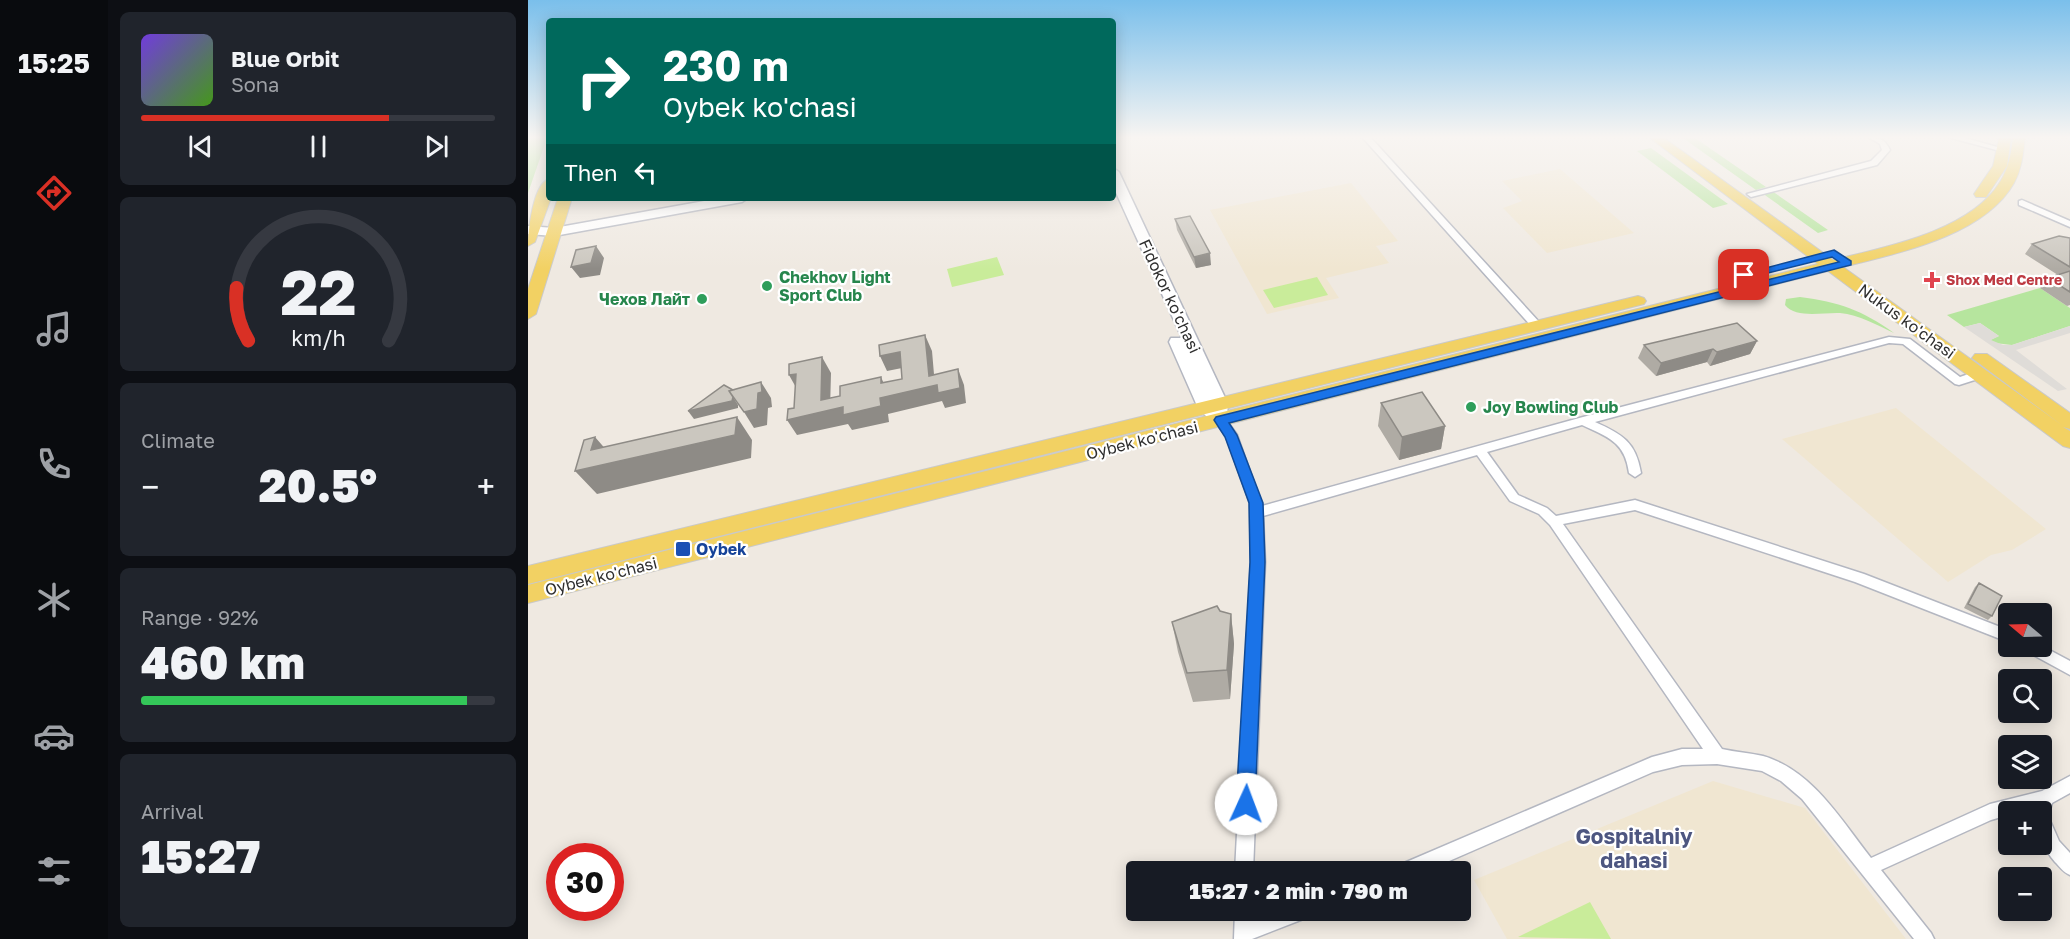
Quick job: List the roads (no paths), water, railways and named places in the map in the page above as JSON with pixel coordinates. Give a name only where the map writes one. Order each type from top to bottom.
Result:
[{"type":"main road","name":"Fidokor ko'chasi","points":[[1117,182],[1215,411]]},
{"type":"main road","name":"Nukus ko'chasi","points":[[1720,182],[2070,422]]},
{"type":"main road","name":"Nukus ko'chasi","points":[[1734,182],[1980,374],[2070,441]]},
{"type":"main road","name":"Oybek ko'chasi","points":[[528,575],[1833,260],[1919,229],[1961,210],[1977,198],[1991,182]]},
{"type":"main road","name":"Oybek ko'chasi","points":[[528,594],[1537,326],[1933,237],[1973,216],[1996,197],[2007,182]]},
{"type":"main road","points":[[546,190],[531,224],[556,227],[723,201]]},
{"type":"main road","points":[[528,314],[565,201]]},
{"type":"main road","points":[[556,227],[694,201]]},
{"type":"main road","name":"Fidokor ko'chasi","points":[[1113,201],[1215,411]]},
{"type":"street","points":[[1406,182],[1537,326]]},
{"type":"street","points":[[1751,194],[1799,182]]},
{"type":"street","points":[[2022,203],[2070,224]]},
{"type":"street","points":[[1256,513],[1480,452],[1583,421],[1889,340],[1906,341],[1959,381],[1980,374]]},
{"type":"street","name":"Fidokor ko'chasi","points":[[1215,411],[1231,435],[1256,503],[1258,562],[1244,861]]},
{"type":"street","points":[[1583,421],[1610,433],[1627,447],[1634,458],[1635,473]]},
{"type":"street","points":[[1480,452],[1514,498],[1543,511],[1554,521],[1717,756]]},
{"type":"street","points":[[1554,521],[1635,505],[1858,578],[1998,632]]},
{"type":"street","points":[[2050,657],[2070,668]]},
{"type":"street","points":[[1429,861],[1652,765],[1682,757],[1717,756],[1769,766],[1798,783],[1869,867],[1925,939]]},
{"type":"street","points":[[2048,801],[2070,784]]},
{"type":"street","points":[[1869,867],[1998,813]]},
{"type":"street","points":[[2052,846],[2070,866]]},
{"type":"street","points":[[1244,921],[1243,936],[1279,921]]},
{"type":"place","name":"Shox Med Centre","points":[[1932,280]]},
{"type":"place","name":"Chekhov Light Sport Club","points":[[767,286]]},
{"type":"place","name":"Чехов Лайт","points":[[702,299]]},
{"type":"place","name":"Joy Bowling Club","points":[[1471,407]]},
{"type":"place","name":"Oybek","points":[[683,549]]},
{"type":"district","name":"Gospitalniy dahasi","points":[[1634,849]]}]
